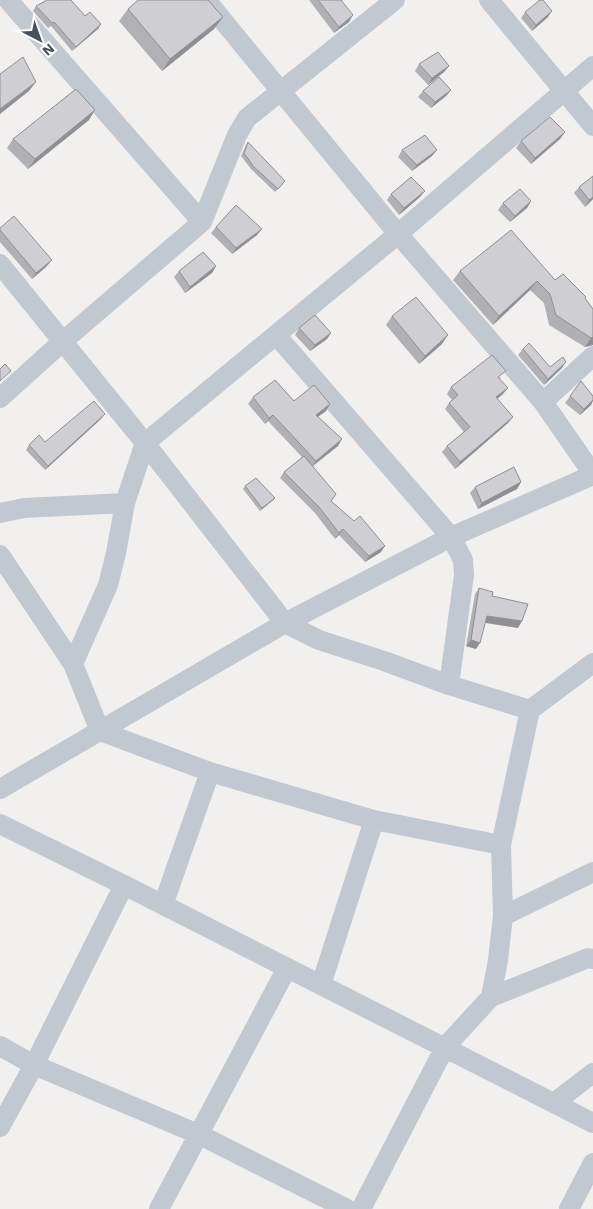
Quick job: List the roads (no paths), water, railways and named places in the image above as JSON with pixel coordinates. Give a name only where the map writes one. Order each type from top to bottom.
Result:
[{"type":"street","points":[[8,0],[202,222]]},
{"type":"street","points":[[0,398],[202,222],[241,126],[248,118],[395,0]]},
{"type":"street","points":[[489,0],[593,126]]},
{"type":"street","points":[[0,789],[285,623],[451,537],[593,475],[543,402],[398,234],[281,92],[216,4]]},
{"type":"street","points":[[73,664],[108,585],[125,503],[145,443],[211,387],[277,336],[593,66]]},
{"type":"street","points":[[0,264],[145,443],[285,623],[319,640],[449,685],[530,710]]},
{"type":"street","points":[[277,336],[451,537],[463,560],[464,575],[449,685]]},
{"type":"street","points":[[543,402],[593,356]]},
{"type":"street","points":[[0,513],[24,508],[125,503]]},
{"type":"street","points":[[0,556],[73,664],[100,731],[210,772],[374,820],[501,845]]},
{"type":"street","points":[[491,997],[498,960],[503,916],[501,845],[530,710],[593,663]]},
{"type":"street","points":[[163,905],[210,772]]},
{"type":"street","points":[[321,985],[374,820]]},
{"type":"street","points":[[0,824],[593,1123]]},
{"type":"street","points":[[503,916],[593,872]]},
{"type":"street","points":[[0,1127],[34,1066],[124,885]]},
{"type":"street","points":[[361,1209],[445,1047],[491,997],[588,958],[593,959]]},
{"type":"street","points":[[159,1209],[287,968]]},
{"type":"street","points":[[0,1046],[34,1066],[198,1134],[347,1209]]},
{"type":"street","points":[[554,1103],[593,1074]]},
{"type":"street","points":[[569,1209],[593,1163]]}]
